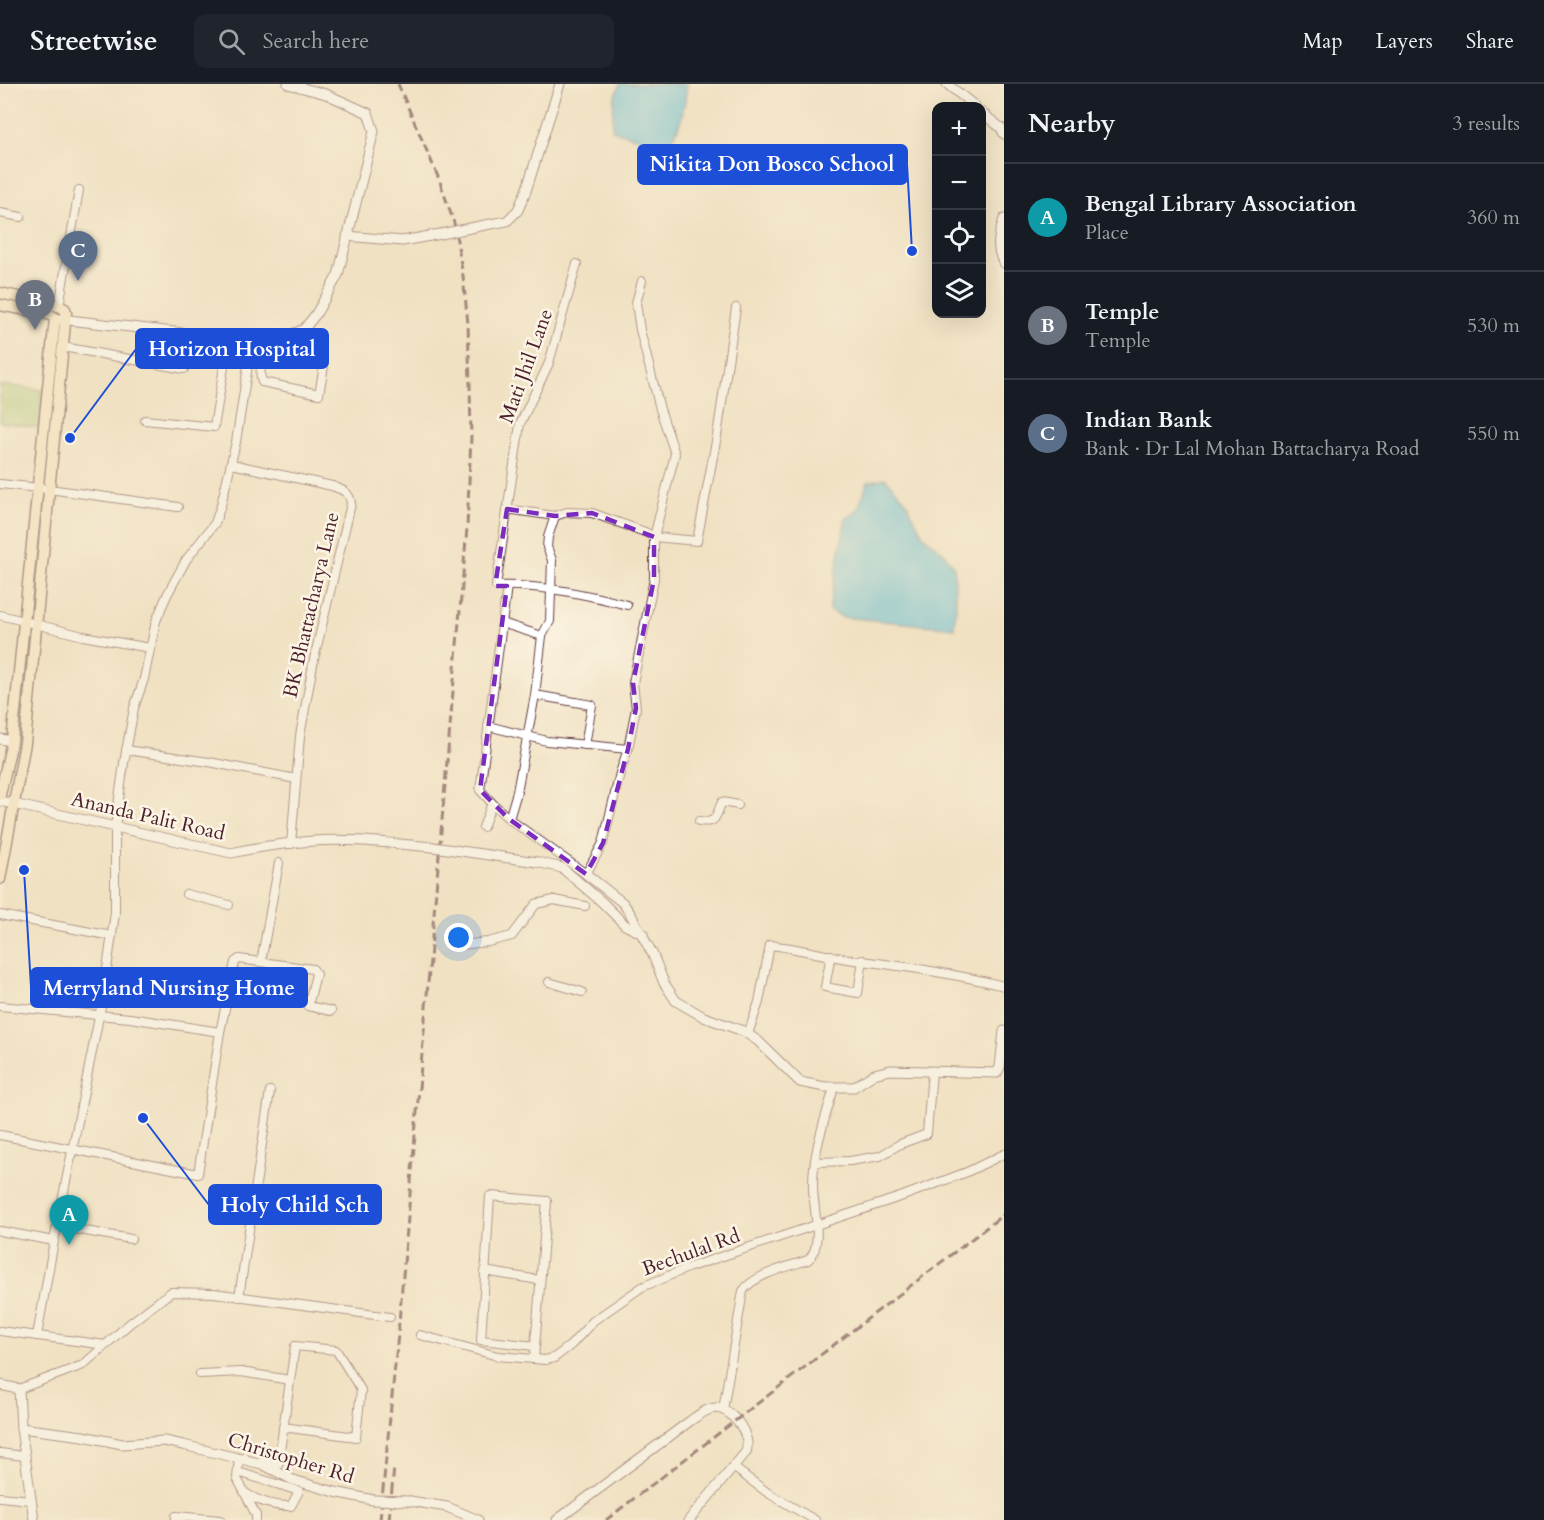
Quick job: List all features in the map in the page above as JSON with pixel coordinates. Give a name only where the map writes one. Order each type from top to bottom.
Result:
[{"type":"main road","points":[[0,293],[65,309],[60,319],[37,488],[12,741],[1,788]]},
{"type":"main road","points":[[0,305],[49,314],[60,319]]},
{"type":"main road","points":[[0,879],[25,743],[63,347],[60,319]]},
{"type":"street","points":[[60,319],[262,342],[282,339],[304,329],[316,314],[338,275],[374,131],[369,113],[326,94],[288,84]]},
{"type":"street","points":[[347,236],[402,241],[507,221],[518,210],[526,191],[560,84]]},
{"type":"street","points":[[947,84],[970,102]]},
{"type":"street","points":[[986,116],[1001,128],[1004,134]]},
{"type":"street","points":[[59,306],[79,190]]},
{"type":"street","points":[[0,213],[21,217]]},
{"type":"street","points":[[1004,219],[998,246],[1004,263]]},
{"type":"street","name":"Mati Jhil Lane","points":[[507,586],[496,586],[520,424],[549,363],[577,264]]},
{"type":"street","points":[[586,874],[603,843],[628,749],[636,708],[633,683],[654,579],[654,537],[675,454],[660,409],[640,330],[636,303],[642,281]]},
{"type":"street","points":[[507,509],[555,516],[567,512],[592,513],[654,537],[696,541],[717,436],[736,308]]},
{"type":"street","points":[[293,356],[294,334]]},
{"type":"street","points":[[279,354],[282,339]]},
{"type":"street","points":[[37,1336],[112,936],[115,914],[115,827],[134,708],[144,679],[156,621],[167,595],[186,560],[215,523],[232,464],[252,340]]},
{"type":"street","points":[[63,347],[184,369],[186,356],[225,361],[214,427],[146,420]]},
{"type":"street","points":[[266,353],[293,356],[322,362],[325,370],[319,394],[262,382],[260,378],[263,357],[266,353]]},
{"type":"street","name":"BK Bhattacharya Lane","points":[[232,464],[332,486],[346,491],[350,497],[351,504],[314,659],[300,736],[291,844]]},
{"type":"street","points":[[0,484],[178,507]]},
{"type":"street","points":[[509,819],[517,792],[535,694],[542,636],[550,621],[552,560],[547,547],[555,516]]},
{"type":"street","points":[[627,605],[591,595],[507,586],[480,789],[492,803],[509,819],[623,903],[643,934],[664,983],[676,1001],[704,1017],[748,1034],[770,1051],[800,1082],[812,1086],[854,1088],[881,1071],[932,1071],[1001,1076],[1004,1031]]},
{"type":"street","points":[[0,615],[36,626],[150,648]]},
{"type":"street","points":[[502,623],[542,636]]},
{"type":"street","points":[[535,694],[592,705],[585,745]]},
{"type":"street","points":[[488,726],[548,741],[628,749]]},
{"type":"street","points":[[0,739],[12,741]]},
{"type":"street","points":[[126,750],[296,778]]},
{"type":"street","name":"Ananda Palit Road","points":[[0,801],[231,853],[314,841],[349,841],[433,847],[537,862],[562,868],[625,925],[643,934]]},
{"type":"street","points":[[699,821],[710,823],[714,821],[722,802],[738,805]]},
{"type":"street","points":[[483,827],[492,803]]},
{"type":"street","points":[[261,962],[279,863]]},
{"type":"street","points":[[186,894],[229,905]]},
{"type":"street","points":[[451,945],[488,942],[512,936],[536,904],[554,900],[585,906]]},
{"type":"street","points":[[0,915],[112,936]]},
{"type":"street","points":[[748,1034],[759,1002],[770,945],[939,971],[1004,986]]},
{"type":"street","points":[[831,955],[825,987],[858,993],[863,960]]},
{"type":"street","points":[[0,1136],[198,1174],[220,1032],[235,962],[239,959],[315,971],[308,1006],[331,1011]]},
{"type":"street","points":[[549,982],[582,992]]},
{"type":"street","points":[[0,1006],[99,1015],[220,1032]]},
{"type":"street","points":[[816,1162],[850,1161],[880,1156],[900,1144],[927,1134],[932,1071]]},
{"type":"street","points":[[723,1410],[743,1291],[746,1286],[774,1271],[808,1260],[816,1248],[813,1183],[820,1136],[834,1088]]},
{"type":"street","points":[[239,1297],[270,1090]]},
{"type":"street","name":"Bechulal Rd","points":[[420,1335],[498,1356],[545,1360],[554,1358],[571,1345],[593,1321],[642,1287],[690,1267],[967,1172],[1004,1154]]},
{"type":"street","points":[[534,1359],[547,1201],[490,1196],[481,1340],[535,1346]]},
{"type":"street","points":[[57,1226],[131,1239]]},
{"type":"street","points":[[0,1231],[54,1241]]},
{"type":"street","points":[[484,1271],[539,1280]]},
{"type":"street","points":[[0,1385],[19,1389],[83,1365],[171,1292],[214,1293],[390,1317]]},
{"type":"street","points":[[0,1331],[106,1345]]},
{"type":"street","points":[[256,1520],[256,1515],[237,1478],[239,1459],[255,1459],[277,1465],[295,1346],[336,1350],[361,1390],[356,1437],[283,1427]]},
{"type":"street","points":[[200,1374],[241,1372],[290,1380]]},
{"type":"street","points":[[19,1389],[24,1456],[34,1520]]},
{"type":"street","points":[[557,1520],[690,1421],[712,1409],[723,1410],[741,1426],[748,1442],[747,1452],[689,1520]]},
{"type":"street","name":"Christopher Rd","points":[[21,1428],[122,1444],[164,1441],[262,1464],[304,1483],[335,1492],[373,1500],[410,1501],[447,1507],[478,1520]]},
{"type":"street","points":[[0,1453],[24,1456]]},
{"type":"street","points":[[733,1467],[768,1493],[815,1520]]},
{"type":"street","points":[[238,1472],[299,1491],[291,1506],[287,1507],[262,1503],[245,1493]]},
{"type":"street","points":[[0,1497],[31,1500]]},
{"type":"street","points":[[176,1520],[177,1516],[220,1520]]},
{"type":"highlighted area","points":[[507,509],[555,516],[592,513],[654,537],[654,579],[633,683],[636,708],[628,749],[603,843],[586,874],[509,819],[480,790],[507,586],[496,586],[496,580]]},
{"type":"green space","points":[[0,385],[42,390],[40,428],[0,422]]},
{"type":"water","points":[[620,84],[687,84],[679,126],[666,147],[612,130],[614,100]]},
{"type":"water","points":[[885,478],[905,500],[923,535],[943,552],[954,567],[956,606],[954,628],[842,617],[829,610],[846,518],[857,511],[868,482]]},
{"type":"railway","points":[[380,1520],[467,528],[471,437],[468,324],[454,223],[439,179],[398,84]]},
{"type":"railway","points":[[606,1520],[1004,1214]]},
{"type":"railway","points":[[389,1520],[394,1467]]},
{"type":"place","name":"Nikita Don Bosco School","points":[[912,251]]},
{"type":"place","name":"Indian Bank","points":[[78,281]]},
{"type":"place","name":"Temple","points":[[35,330]]},
{"type":"place","name":"Horizon Hospital","points":[[70,438]]},
{"type":"place","name":"Merryland Nursing Home","points":[[24,870]]},
{"type":"place","name":"Holy Child Sch","points":[[143,1118]]},
{"type":"place","name":"Bengal Library Association","points":[[69,1245]]}]
